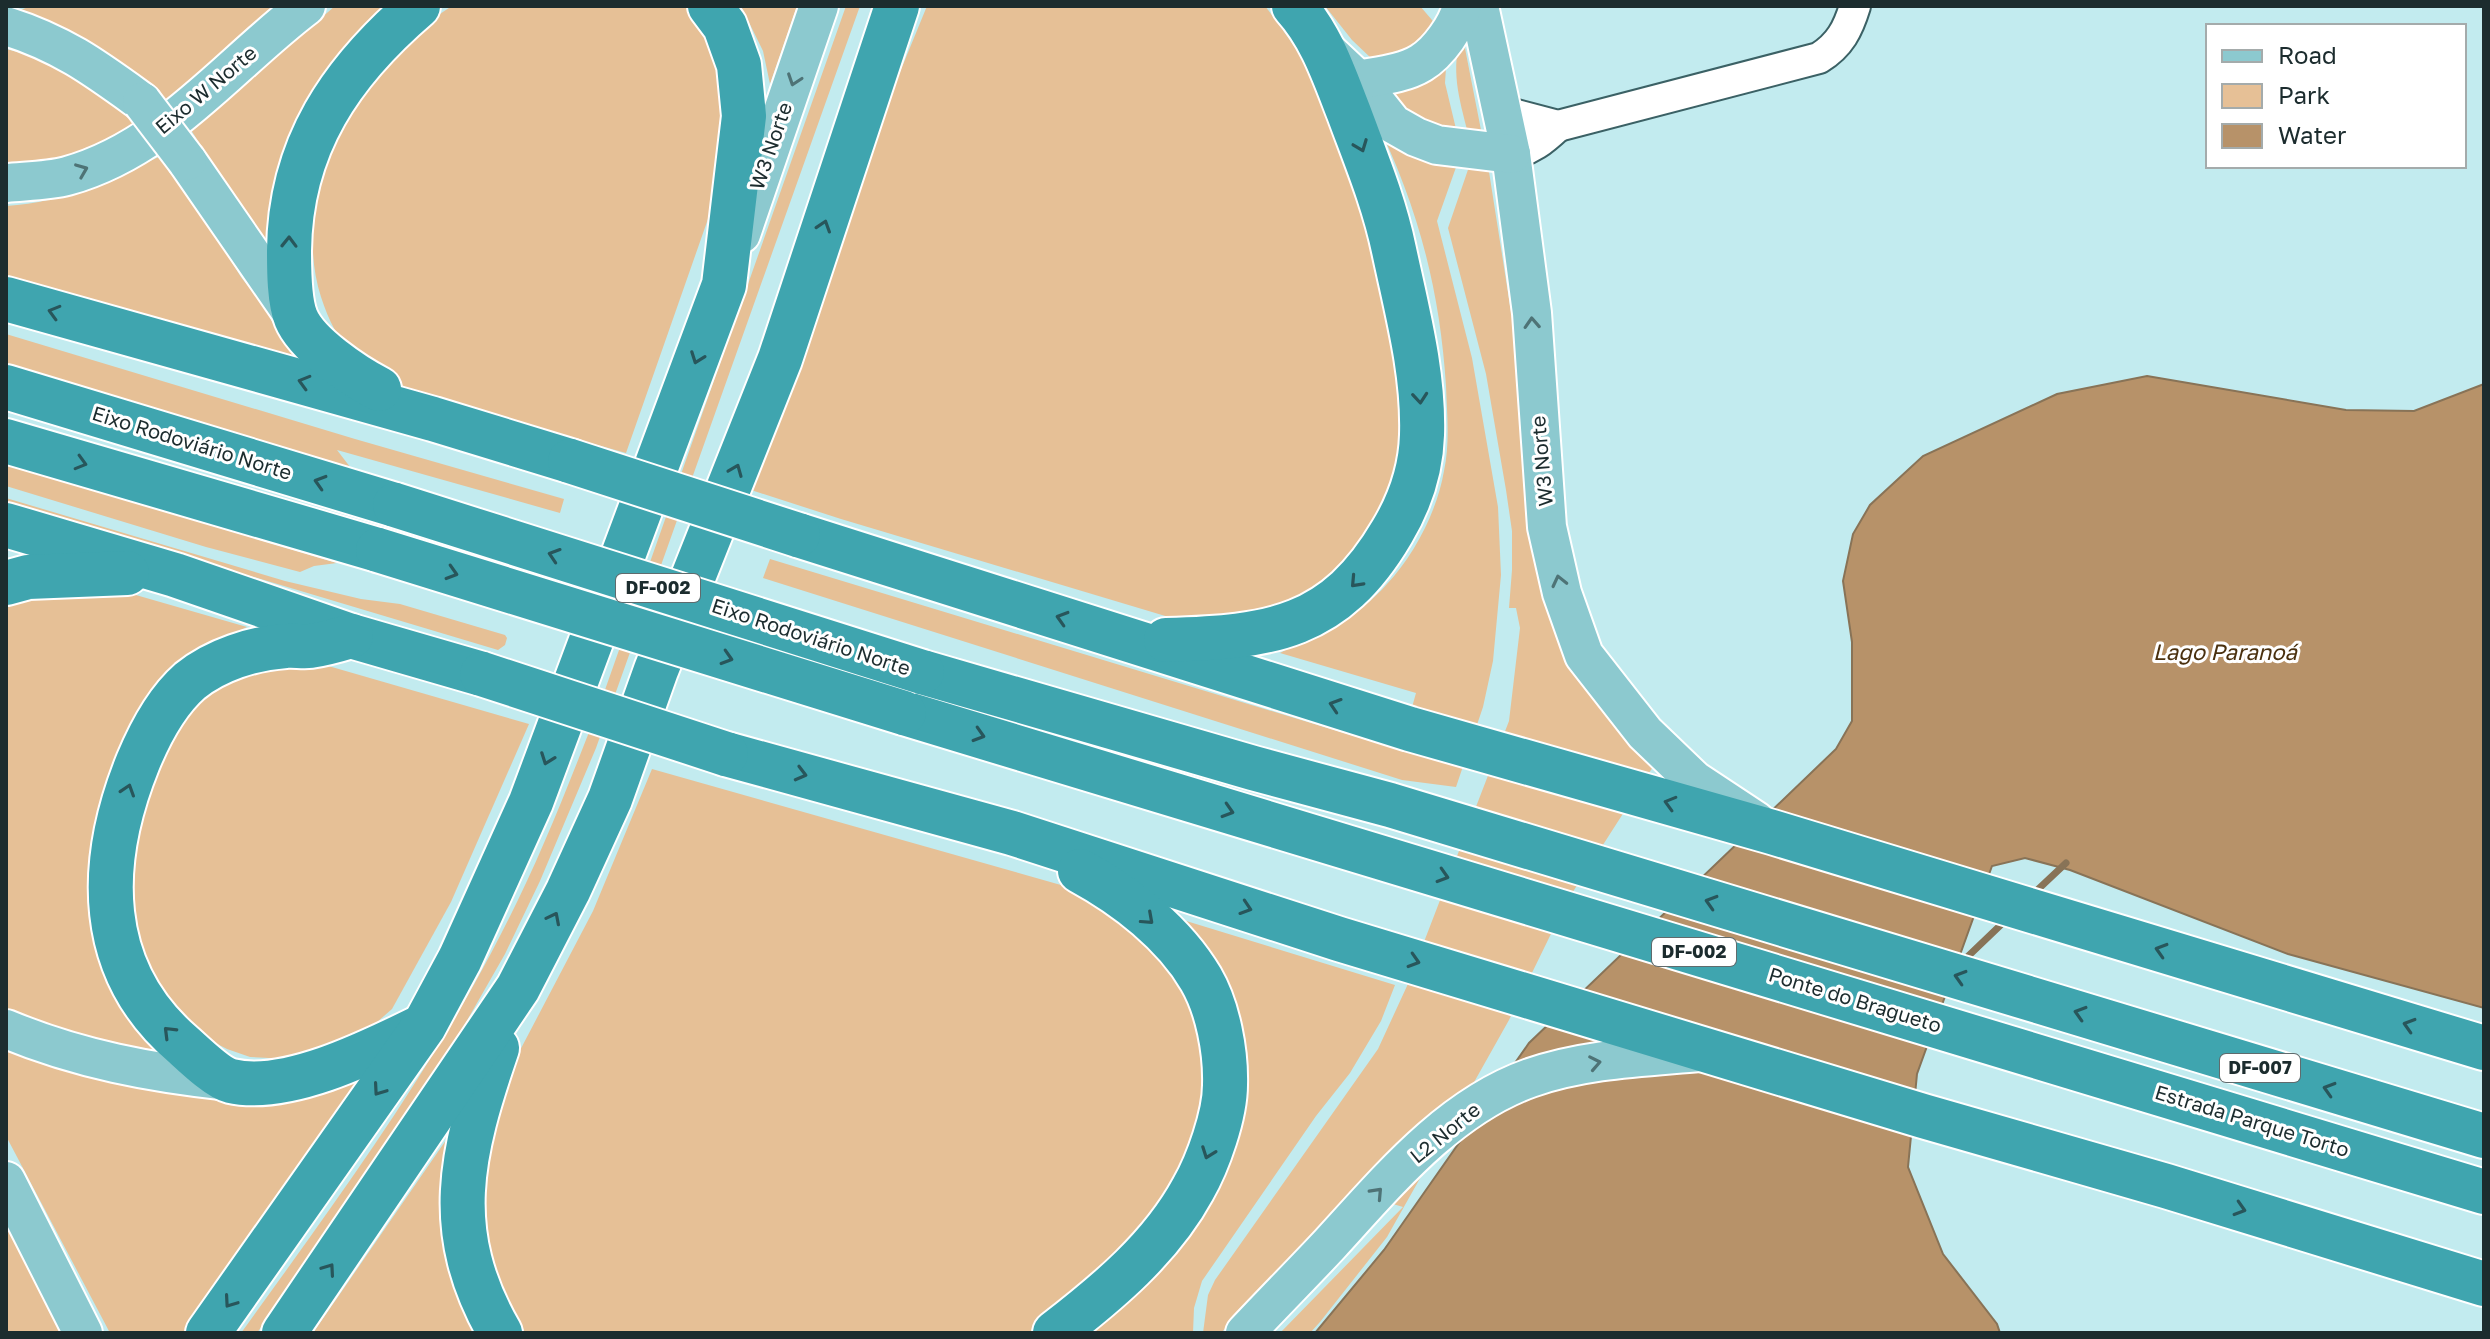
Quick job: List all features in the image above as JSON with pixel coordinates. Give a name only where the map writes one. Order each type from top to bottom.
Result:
[{"type":"highway","points":[[418,6],[384,35],[355,67],[328,105],[306,154],[294,197],[289,231],[289,271],[296,319],[323,353],[362,380],[433,419]]},
{"type":"highway","points":[[208,1333],[424,1026],[460,959],[531,802],[724,285],[744,116],[739,65],[725,26],[710,6]]},
{"type":"highway","points":[[284,1333],[518,988],[568,891],[610,799],[656,670],[780,359],[897,6]]},
{"type":"highway","points":[[1136,641],[1223,638],[1264,632],[1319,611],[1342,597],[1362,577],[1381,551],[1412,495],[1422,438],[1422,404],[1407,309],[1384,205],[1323,47],[1307,20],[1294,6]]},
{"type":"highway","points":[[6,299],[433,419],[1410,729],[1772,832],[2484,1048]]},
{"type":"highway","name":"Eixo Rodoviário Norte","points":[[6,387],[395,505],[922,672],[1390,805],[2035,999]]},
{"type":"highway","name":"Ponte do Bragueto","points":[[6,441],[378,550],[904,713],[2020,1049]]},
{"type":"highway","points":[[6,525],[175,575],[351,636],[482,674],[726,754],[1012,833],[1339,939],[2484,1284]]},
{"type":"highway","points":[[6,583],[28,577],[175,575]]},
{"type":"highway","points":[[351,636],[307,646],[286,646],[243,654],[190,681],[165,709],[144,747],[122,807],[110,881],[110,914],[121,958],[147,1008],[167,1031],[229,1081],[261,1083],[331,1069],[424,1026]]},
{"type":"highway","points":[[1012,833],[1105,886],[1167,936],[1202,980],[1216,1019],[1226,1087],[1208,1155],[1194,1188],[1173,1219],[1120,1279],[1055,1333]]},
{"type":"highway","points":[[500,1333],[477,1286],[468,1251],[462,1219],[462,1179],[475,1113],[518,988]]},
{"type":"highway","name":"DF-007","points":[[2035,999],[2484,1136]]},
{"type":"highway","name":"Estrada Parque Torto","points":[[2020,1049],[2484,1192]]},
{"type":"main road","name":"Eixo W Norte","points":[[6,183],[67,176],[131,150],[175,121],[306,6]]},
{"type":"main road","name":"W3 Norte","points":[[724,285],[819,6]]},
{"type":"main road","points":[[1358,80],[1421,63],[1448,36],[1462,6]]},
{"type":"main road","name":"W3 Norte","points":[[1479,6],[1511,154],[1532,313],[1547,527],[1562,593],[1584,655],[1645,733],[1694,780],[1772,832]]},
{"type":"main road","points":[[6,26],[43,37],[86,61],[142,102],[187,161],[296,319]]},
{"type":"main road","points":[[1323,47],[1358,80],[1393,124],[1437,145],[1511,154]]},
{"type":"main road","points":[[6,1029],[79,1055],[170,1075],[229,1081]]},
{"type":"main road","name":"L2 Norte","points":[[1245,1333],[1387,1182],[1456,1119],[1490,1097],[1531,1078],[1601,1061],[1709,1051]]},
{"type":"main road","points":[[6,1181],[83,1333]]},
{"type":"street","points":[[1511,154],[1525,151],[1541,142],[1558,126],[1819,58],[1837,45],[1850,24],[1855,6]]},
{"type":"street","points":[[1501,111],[1558,126]]},
{"type":"green space","points":[[31,6],[279,6],[165,102],[131,72],[95,48],[15,12]]},
{"type":"green space","points":[[335,6],[392,6],[279,269],[191,130]]},
{"type":"green space","points":[[452,6],[693,6],[728,56],[722,179],[626,453],[441,402],[388,381],[351,354],[335,331],[324,305],[313,256],[315,214],[324,173],[340,132],[362,94],[389,60],[419,30]]},
{"type":"green space","points":[[741,6],[797,6],[770,84],[763,51]]},
{"type":"green space","points":[[846,6],[860,6],[596,748],[540,881],[505,954],[429,1087],[257,1333],[241,1333],[412,1087],[474,985],[529,876],[600,704]]},
{"type":"green space","points":[[927,6],[1265,6],[1312,76],[1351,151],[1413,436],[1365,551],[1280,612],[1182,621],[751,490],[884,111]]},
{"type":"green space","points":[[1325,6],[1420,6],[1438,27],[1415,59],[1373,60],[1352,40]]},
{"type":"green space","points":[[1462,33],[1481,130],[1468,133],[1456,71]]},
{"type":"green space","points":[[6,49],[44,61],[78,78],[141,124],[76,154],[43,164],[6,169]]},
{"type":"green space","points":[[1447,53],[1445,83],[1457,133],[1414,118],[1384,92]]},
{"type":"green space","points":[[1374,117],[1460,156],[1437,221],[1472,358],[1498,507],[1501,575],[1493,661],[1483,707],[1456,787],[1402,780],[763,578],[770,559],[1400,750],[1416,693],[1280,653],[1364,606],[1397,572],[1430,516],[1446,460],[1446,386],[1432,281],[1403,182]]},
{"type":"green space","points":[[165,154],[241,277],[262,304],[342,385],[6,283],[6,206],[69,195]]},
{"type":"green space","points":[[1472,158],[1487,159],[1520,351],[1530,527],[1658,759],[1567,901],[1509,1020],[1387,1237],[1320,1322],[1310,1333],[1280,1333],[1403,1207],[1353,1192],[1221,1333],[1203,1333],[1208,1295],[1215,1280],[1378,1049],[1407,986],[1509,721],[1520,628],[1516,608],[1509,608],[1512,531],[1486,374],[1448,228]]},
{"type":"green space","points":[[6,334],[564,499],[560,513],[337,450],[357,476],[6,370]]},
{"type":"green space","points":[[6,464],[337,563],[314,566],[300,572],[206,547],[6,486]]},
{"type":"green space","points":[[6,498],[285,581],[361,599],[400,604],[505,635],[505,645],[498,650],[6,503]]},
{"type":"green space","points":[[115,589],[247,627],[192,655],[96,837],[175,1057],[6,1018],[6,593]]},
{"type":"green space","points":[[318,663],[529,724],[451,902],[392,1009],[368,1030],[347,1042],[289,1059],[250,1057],[196,1033],[181,1019],[143,963],[132,896],[133,837],[179,713],[239,667]]},
{"type":"green space","points":[[652,769],[1082,891],[1148,932],[1204,1024],[1208,1102],[1167,1197],[1105,1265],[1030,1333],[525,1333],[495,1274],[481,1216],[484,1147],[517,1056],[593,911]]},
{"type":"green space","points":[[1183,920],[1395,985],[1381,1021],[1350,1073],[1316,1116],[1202,1281],[1194,1308],[1193,1333],[1083,1333],[1198,1213],[1209,952]]},
{"type":"green space","points":[[6,1043],[20,1048],[371,1068],[185,1333],[110,1333],[6,1136]]},
{"type":"green space","points":[[453,1130],[443,1164],[443,1192],[483,1333],[313,1333]]},
{"type":"green space","points":[[6,1208],[73,1333],[6,1333]]},
{"type":"water","name":"Lago Paranoá","points":[[2147,376],[2346,410],[2414,411],[2484,384],[2484,1008],[2288,954],[2070,870],[2025,858],[1992,866],[1917,1074],[1908,1167],[1943,1254],[1997,1324],[2000,1333],[1315,1333],[1384,1250],[1529,1043],[1836,749],[1852,721],[1852,642],[1843,581],[1853,534],[1870,505],[1923,456],[2057,394]]},
{"type":"waterway","points":[[2031,896],[2066,863]]},
{"type":"waterway","points":[[1962,962],[2008,918]]}]
